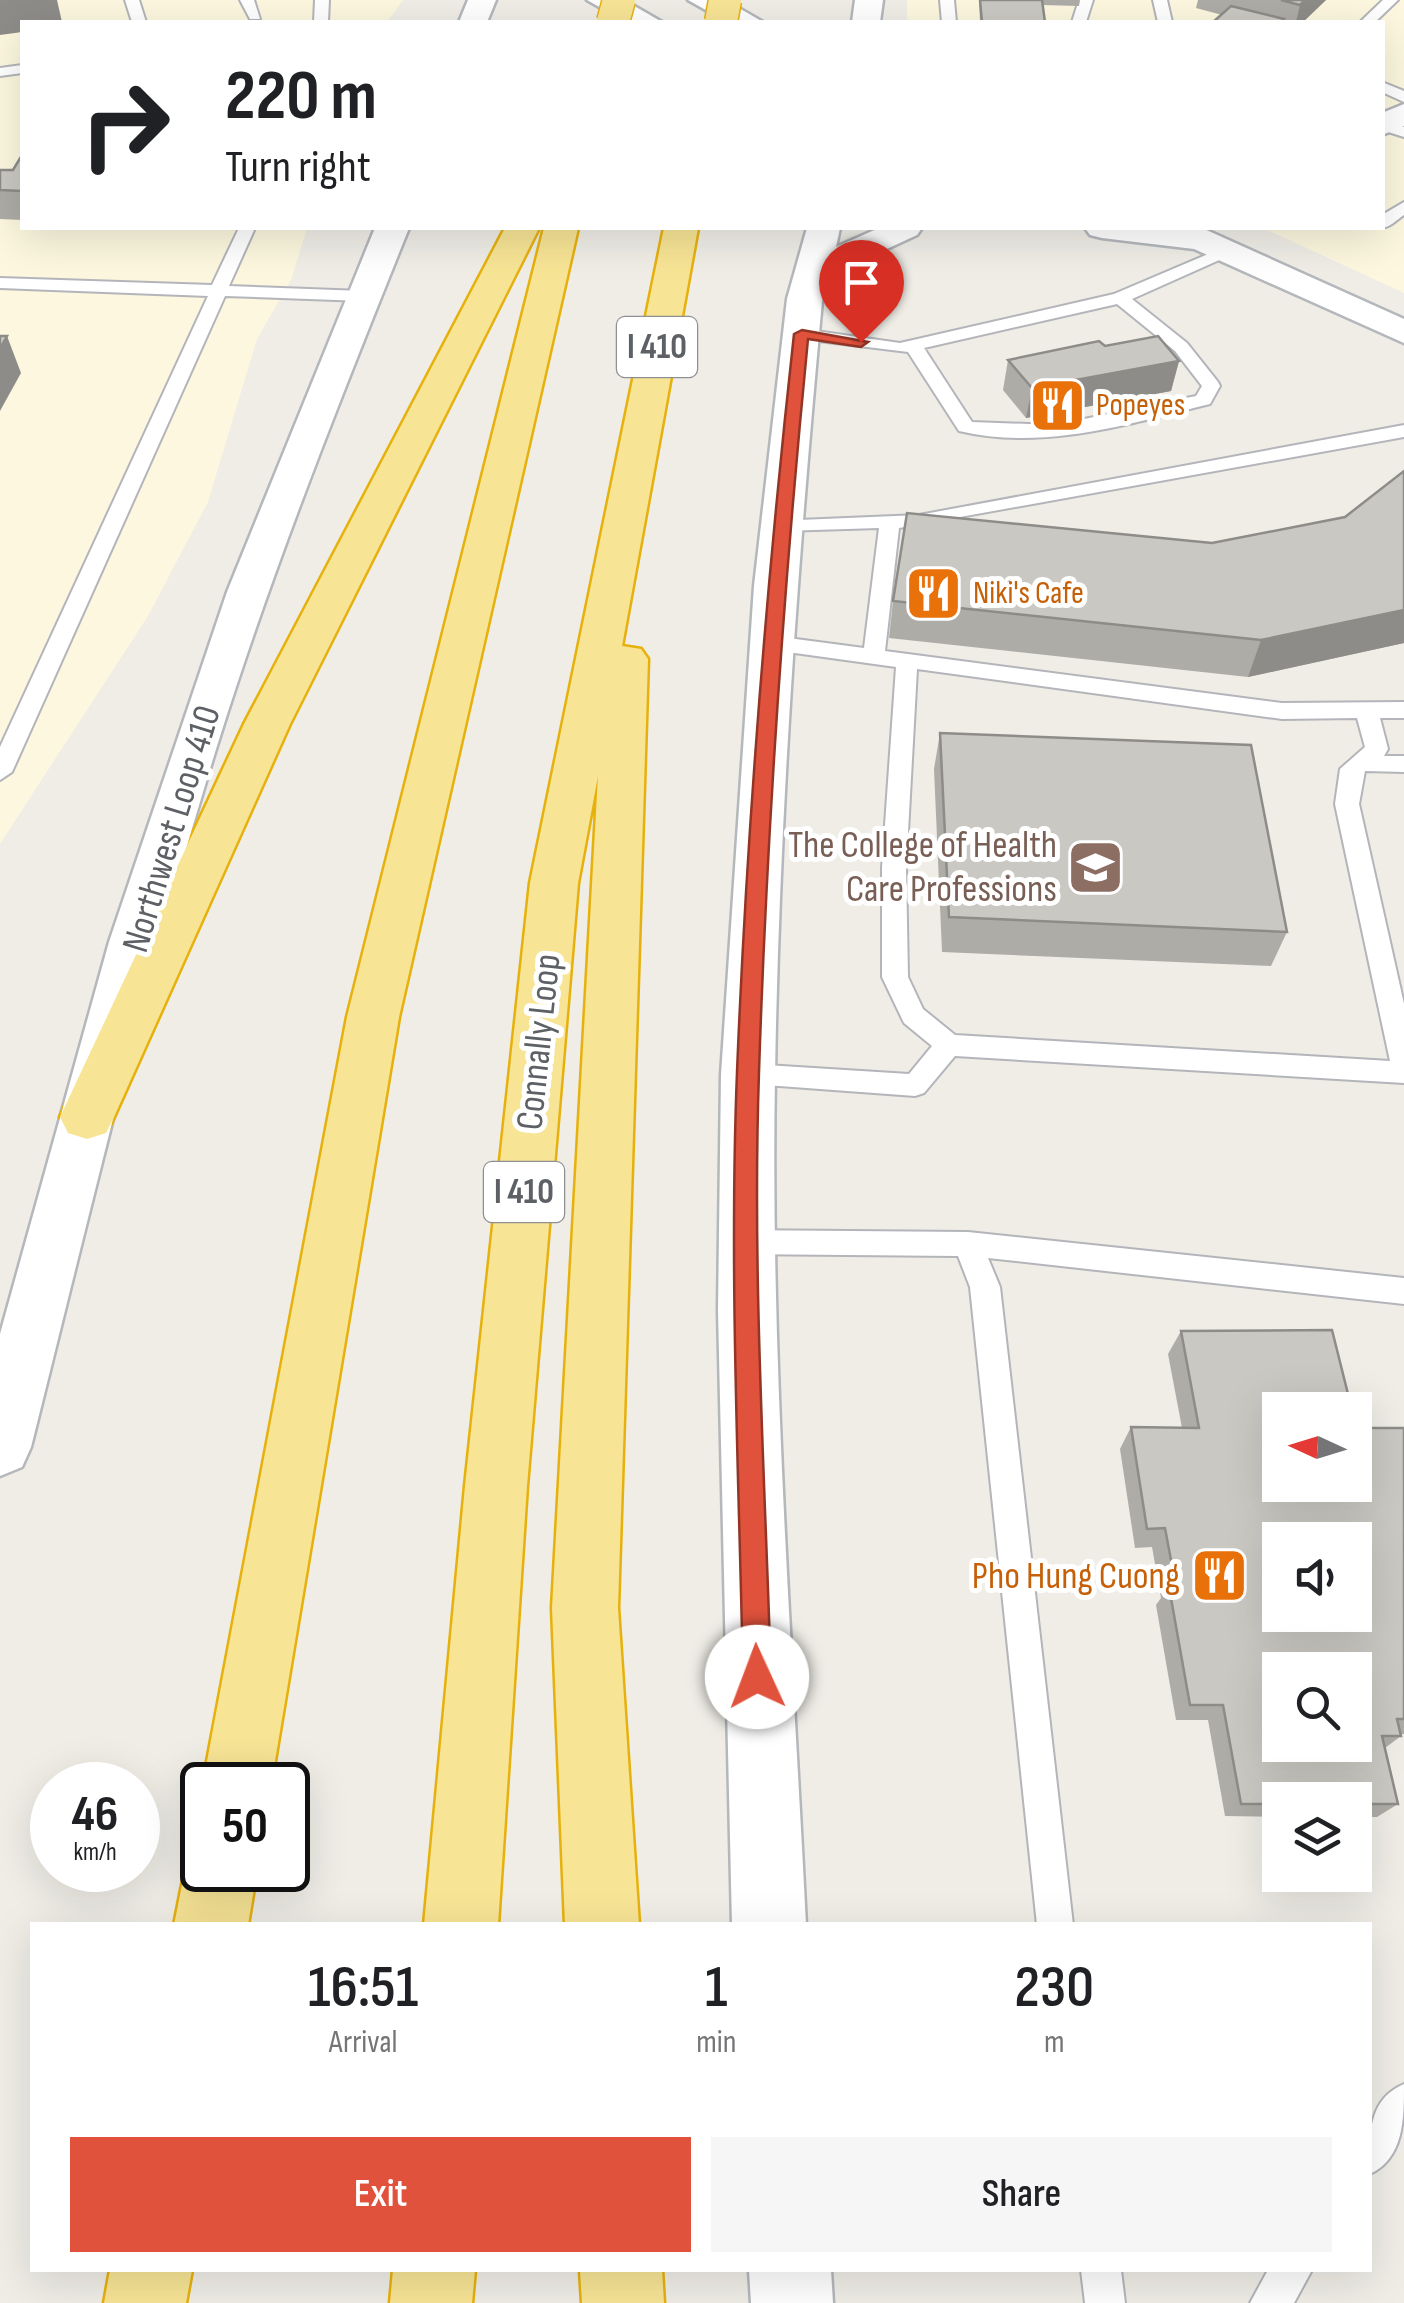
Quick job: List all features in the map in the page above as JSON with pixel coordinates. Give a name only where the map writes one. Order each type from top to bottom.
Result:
[{"type":"highway","points":[[86,1118],[267,724],[521,230]]},
{"type":"highway","points":[[240,1762],[373,1017],[561,230]]},
{"type":"highway","name":"Connally Loop","points":[[461,1922],[496,1486],[554,883],[680,230]]},
{"type":"highway","points":[[602,1922],[585,1608],[634,466]]},
{"type":"highway","points":[[212,1922],[217,1892]]},
{"type":"highway","points":[[145,2303],[151,2272]]},
{"type":"highway","points":[[431,2303],[434,2272]]},
{"type":"highway","points":[[621,2272],[623,2303]]},
{"type":"main road","points":[[601,0],[644,20]]},
{"type":"main road","points":[[702,0],[745,20]]},
{"type":"main road","name":"Northwest Loop 410","points":[[0,1446],[86,1118],[172,820],[228,646],[391,230]]},
{"type":"main road","points":[[769,1922],[757,1677],[747,1242],[748,1074],[782,525],[803,317],[824,230]]},
{"type":"main road","points":[[803,317],[838,259],[901,230]]},
{"type":"main road","points":[[1124,230],[1202,237],[1404,332]]},
{"type":"main road","points":[[790,2272],[792,2303]]},
{"type":"lane","points":[[247,0],[255,16]]},
{"type":"lane","points":[[1369,20],[1391,0]]},
{"type":"lane","points":[[0,772],[245,230]]},
{"type":"lane","points":[[803,317],[900,348],[1120,298],[1202,237]]},
{"type":"lane","points":[[0,283],[364,296]]},
{"type":"lane","points":[[914,345],[966,427],[1002,435],[1045,435],[1203,400],[1212,386],[1181,347],[1120,298]]},
{"type":"lane","points":[[782,525],[920,521],[1404,431]]},
{"type":"lane","points":[[874,656],[890,522]]},
{"type":"lane","points":[[772,643],[1282,711],[1404,710]]},
{"type":"lane","points":[[907,660],[894,868],[895,977],[913,1016],[949,1044],[1404,1072]]},
{"type":"lane","points":[[1366,712],[1377,749],[1352,770],[1347,804],[1404,1062]]},
{"type":"lane","points":[[1360,763],[1404,764]]},
{"type":"lane","points":[[748,1074],[915,1085],[949,1044]]},
{"type":"lane","points":[[747,1242],[968,1244],[1404,1291]]},
{"type":"lane","points":[[968,1244],[985,1286],[1055,1922]]},
{"type":"lane","points":[[1372,2151],[1404,2102]]},
{"type":"lane","points":[[1100,2272],[1105,2303]]},
{"type":"lane","points":[[1270,2303],[1291,2272]]},
{"type":"shaded area","points":[[0,0],[403,0],[388,20],[20,20],[20,230],[306,230],[291,280],[257,339],[208,502],[148,616],[0,844]]},
{"type":"shaded area","points":[[907,0],[1404,0],[1404,293],[1267,230],[1385,230],[1385,20],[907,20]]},
{"type":"building","points":[[980,0],[1042,0],[1045,20],[982,20]]},
{"type":"building","points":[[1231,6],[1284,19],[1283,20],[1215,20]]},
{"type":"building","points":[[20,158],[20,191],[0,190],[0,170],[13,170]]},
{"type":"building","points":[[1158,336],[1179,361],[1032,388],[1008,360],[1099,341],[1105,346]]},
{"type":"building","points":[[1404,471],[1404,610],[1261,640],[893,601],[907,513],[1212,543],[1345,517]]},
{"type":"building","name":"The College of Health Care Professions","points":[[940,733],[1251,745],[1287,932],[949,917]]},
{"type":"building","name":"Pho Hung Cuong","points":[[1332,1330],[1348,1392],[1262,1392],[1262,1502],[1372,1502],[1372,1428],[1404,1428],[1404,1719],[1397,1719],[1401,1736],[1382,1736],[1398,1804],[1372,1804],[1372,1782],[1262,1782],[1262,1804],[1241,1804],[1223,1705],[1190,1705],[1169,1587],[1176,1587],[1165,1528],[1147,1529],[1131,1427],[1199,1428],[1181,1331]]},
{"type":"place","name":"Popeyes","points":[[1057,405]]},
{"type":"place","name":"Niki's Cafe","points":[[934,593]]},
{"type":"place","name":"The College of Health Care Professions","points":[[1096,867]]},
{"type":"place","name":"Pho Hung Cuong","points":[[1219,1576]]},
{"type":"route","points":[[757,1677],[748,1311],[748,1074],[775,586],[802,334],[861,342]]}]
